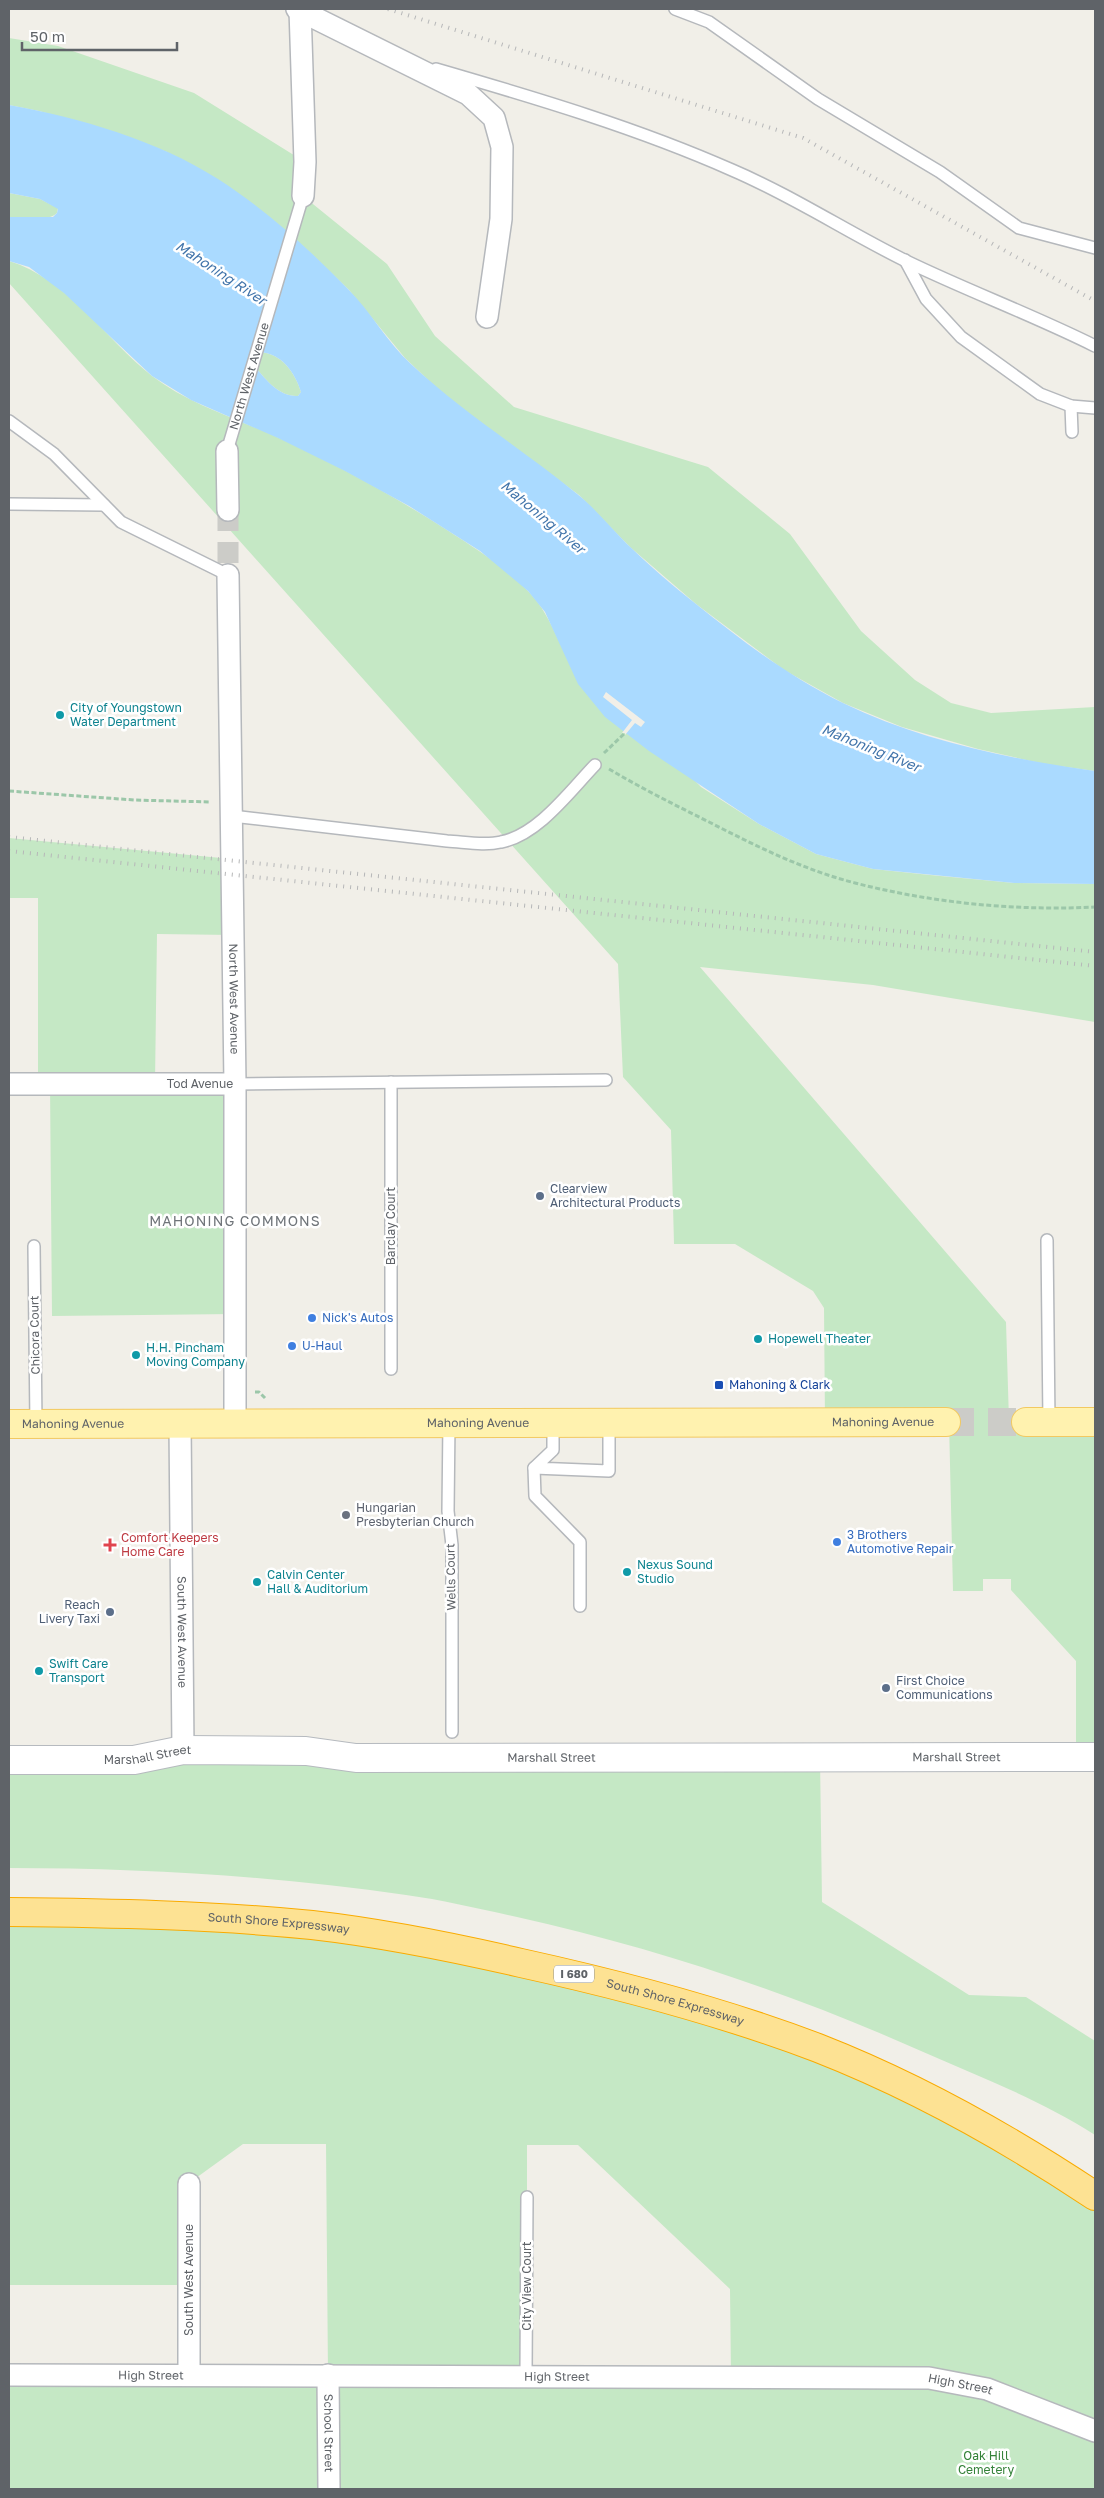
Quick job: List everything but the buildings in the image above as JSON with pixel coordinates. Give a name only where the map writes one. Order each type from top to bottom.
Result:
[{"type":"highway","name":"South Shore Expressway","points":[[9,1912],[217,1917],[315,1926],[415,1940],[588,1977],[716,2013],[820,2049],[899,2084],[974,2122],[1095,2196]]},
{"type":"main road","name":"Mahoning Avenue","points":[[9,1424],[946,1422]]},
{"type":"main road","points":[[1038,1422],[1095,1422]]},
{"type":"street","points":[[299,9],[468,94],[494,118],[502,147],[501,219],[487,317]]},
{"type":"street","name":"North West Avenue","points":[[299,9],[305,162],[303,196]]},
{"type":"street","name":"North West Avenue","points":[[227,451],[228,510]]},
{"type":"street","name":"North West Avenue","points":[[228,575],[235,1084],[236,1423]]},
{"type":"street","name":"Tod Avenue","points":[[9,1084],[235,1084]]},
{"type":"street","name":"South West Avenue","points":[[180,1423],[183,1750]]},
{"type":"street","name":"Marshall Street","points":[[9,1760],[134,1760],[183,1750],[306,1751],[356,1758],[1095,1757]]},
{"type":"street","name":"South West Avenue","points":[[188,2184],[189,2376]]},
{"type":"street","name":"High Street","points":[[9,2375],[929,2378],[987,2389],[1095,2431]]},
{"type":"street","name":"School Street","points":[[328,2376],[329,2489]]},
{"type":"lane","points":[[674,9],[709,22],[818,100],[940,172],[1019,228],[1095,248]]},
{"type":"lane","points":[[394,57],[534,97],[616,125],[732,170],[808,206],[905,260],[1042,319],[1095,346]]},
{"type":"lane","name":"North West Avenue","points":[[227,451],[303,196]]},
{"type":"lane","points":[[905,260],[926,299],[961,337],[1040,394],[1071,406],[1095,408]]},
{"type":"lane","points":[[1071,406],[1072,432]]},
{"type":"lane","points":[[9,421],[54,454],[120,522],[228,575]]},
{"type":"lane","points":[[9,504],[104,505]]},
{"type":"lane","points":[[232,809],[447,841],[482,844],[502,842],[522,835],[538,824],[595,763]]},
{"type":"lane","name":"Tod Avenue","points":[[235,1084],[606,1080]]},
{"type":"lane","name":"Barclay Court","points":[[391,1082],[391,1369]]},
{"type":"lane","points":[[1038,1422],[1047,1240]]},
{"type":"lane","name":"Chicora Court","points":[[34,1246],[36,1424]]},
{"type":"lane","name":"Wells Court","points":[[449,1422],[448,1511],[452,1544],[452,1732]]},
{"type":"lane","points":[[553,1422],[553,1450],[534,1468],[535,1496],[580,1542],[580,1606]]},
{"type":"lane","points":[[534,1468],[609,1471],[609,1422]]},
{"type":"lane","name":"City View Court","points":[[526,2376],[527,2197]]},
{"type":"path","points":[[625,733],[595,763],[662,799],[783,857],[855,882],[917,895],[1014,908],[1095,907]]},
{"type":"path","points":[[9,791],[232,809]]},
{"type":"green space","points":[[9,38],[58,46],[194,93],[305,162],[303,196],[387,264],[435,336],[514,407],[708,467],[790,534],[861,631],[915,680],[951,703],[991,713],[1095,707],[1095,771],[1044,764],[978,749],[902,727],[843,703],[784,670],[696,604],[630,547],[579,495],[445,396],[405,358],[349,290],[303,246],[167,152],[111,131],[39,111],[9,105]]},
{"type":"green space","points":[[9,193],[40,199],[58,208],[57,213],[41,219],[9,217]]},
{"type":"green space","points":[[9,261],[50,281],[85,311],[135,361],[166,386],[197,403],[299,447],[364,480],[406,504],[500,566],[533,596],[558,639],[701,787],[759,824],[816,854],[873,869],[1014,883],[1095,884],[1095,1022],[873,985],[700,967],[1006,1322],[1009,1421],[1095,1422],[1095,1757],[1076,1757],[1076,1661],[1011,1590],[1011,1579],[983,1579],[983,1591],[953,1591],[949,1422],[825,1422],[824,1308],[813,1291],[735,1244],[674,1244],[671,1130],[623,1077],[618,964],[9,283]]},
{"type":"green space","points":[[259,352],[274,356],[286,365],[295,378],[301,392],[298,396],[285,394],[274,387],[256,368]]},
{"type":"green space","points":[[9,838],[232,859],[233,935],[157,934],[155,1083],[235,1084],[235,1314],[52,1316],[50,1084],[38,1084],[38,898],[9,898]]},
{"type":"green space","points":[[820,1758],[822,1902],[969,1995],[1026,1997],[1095,2041],[1095,2135],[1074,2122],[1010,2090],[823,2010],[773,1991],[672,1958],[569,1929],[434,1899],[356,1888],[207,1874],[59,1868],[9,1868],[9,1760]]},
{"type":"green space","name":"Oak Hill Cemetery","points":[[9,1912],[315,1926],[759,2027],[1095,2196],[1095,2489],[9,2489],[9,2375],[328,2375],[326,2144],[243,2144],[189,2183],[189,2285],[9,2285]],"holes":[[[527,2145],[578,2145],[730,2289],[731,2376],[527,2376]]]},
{"type":"water","name":"Mahoning River","points":[[9,105],[36,110],[117,132],[170,153],[218,179],[270,216],[318,259],[364,307],[402,355],[431,382],[576,493],[661,575],[713,618],[767,658],[823,693],[903,728],[966,747],[1031,761],[1095,771],[1095,884],[1014,883],[873,869],[816,854],[759,824],[649,751],[605,717],[578,684],[545,612],[528,591],[480,551],[409,506],[345,471],[278,438],[191,400],[152,376],[64,293],[29,267],[9,261],[9,217],[53,217],[58,209],[40,199],[9,193]],"holes":[[[259,352],[267,353],[281,360],[291,371],[301,392],[298,396],[291,396],[280,391],[269,383],[256,368]]]},
{"type":"pier","points":[[606,692],[645,722],[641,727],[635,723],[625,735],[625,733],[622,733],[632,720],[603,697]]},
{"type":"tunnel","points":[[228,510],[228,575]]},
{"type":"tunnel","points":[[946,1422],[1026,1422]]},
{"type":"railway","points":[[388,9],[803,138],[1095,301]]},
{"type":"railway","points":[[9,837],[1095,952]]},
{"type":"railway","points":[[9,851],[1095,966]]},
{"type":"place","name":"City of Youngstown Water Department","points":[[60,715]]},
{"type":"place","name":"Clearview Architectural Products","points":[[540,1196]]},
{"type":"place","name":"Nick's Autos","points":[[312,1318]]},
{"type":"place","name":"Hopewell Theater","points":[[758,1339]]},
{"type":"place","name":"U-Haul","points":[[292,1346]]},
{"type":"place","name":"H.H. Pincham Moving Company","points":[[136,1355]]},
{"type":"place","name":"Mahoning & Clark","points":[[719,1385]]},
{"type":"place","name":"Hungarian Presbyterian Church","points":[[346,1515]]},
{"type":"place","name":"3 Brothers Automotive Repair","points":[[837,1542]]},
{"type":"place","name":"Comfort Keepers Home Care","points":[[110,1545]]},
{"type":"place","name":"Nexus Sound Studio","points":[[627,1572]]},
{"type":"place","name":"Calvin Center Hall & Auditorium","points":[[257,1582]]},
{"type":"place","name":"Reach Livery Taxi","points":[[110,1612]]},
{"type":"place","name":"Swift Care Transport","points":[[39,1671]]},
{"type":"place","name":"First Choice Communications","points":[[886,1688]]},
{"type":"district","name":"MAHONING COMMONS","points":[[235,1221]]}]
